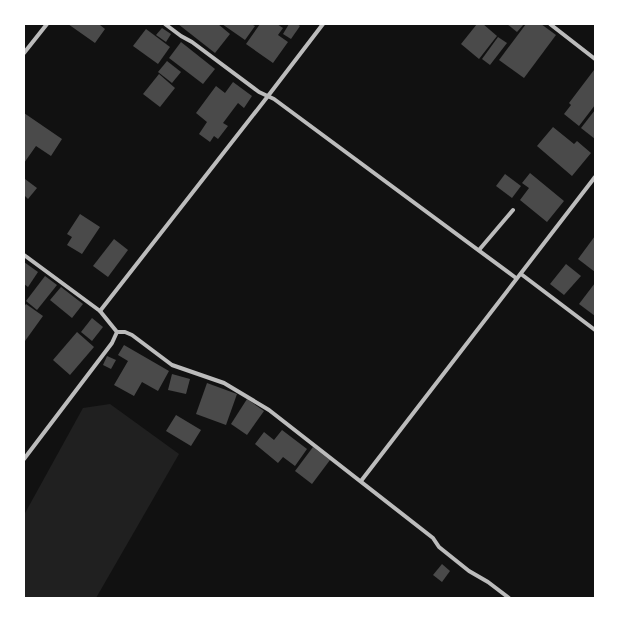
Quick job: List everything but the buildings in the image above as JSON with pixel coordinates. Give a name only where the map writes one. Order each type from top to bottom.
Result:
[{"type":"street","points":[[24,53],[46,24]]},
{"type":"street","points":[[164,24],[192,42],[259,92],[274,99],[516,278]]},
{"type":"street","points":[[100,311],[323,24]]},
{"type":"street","points":[[550,24],[595,59]]},
{"type":"street","points":[[361,481],[595,177]]},
{"type":"street","points":[[479,250],[513,210]]},
{"type":"street","points":[[24,255],[100,311],[117,332]]},
{"type":"street","points":[[521,274],[595,330]]},
{"type":"street","points":[[117,332],[125,332],[132,335],[172,365],[224,383],[269,410],[433,538],[439,547],[463,566],[509,598]]},
{"type":"street","points":[[24,459],[112,343],[117,332]]},
{"type":"shaded area","points":[[110,404],[179,454],[96,598],[24,598],[24,515],[83,408]]}]
